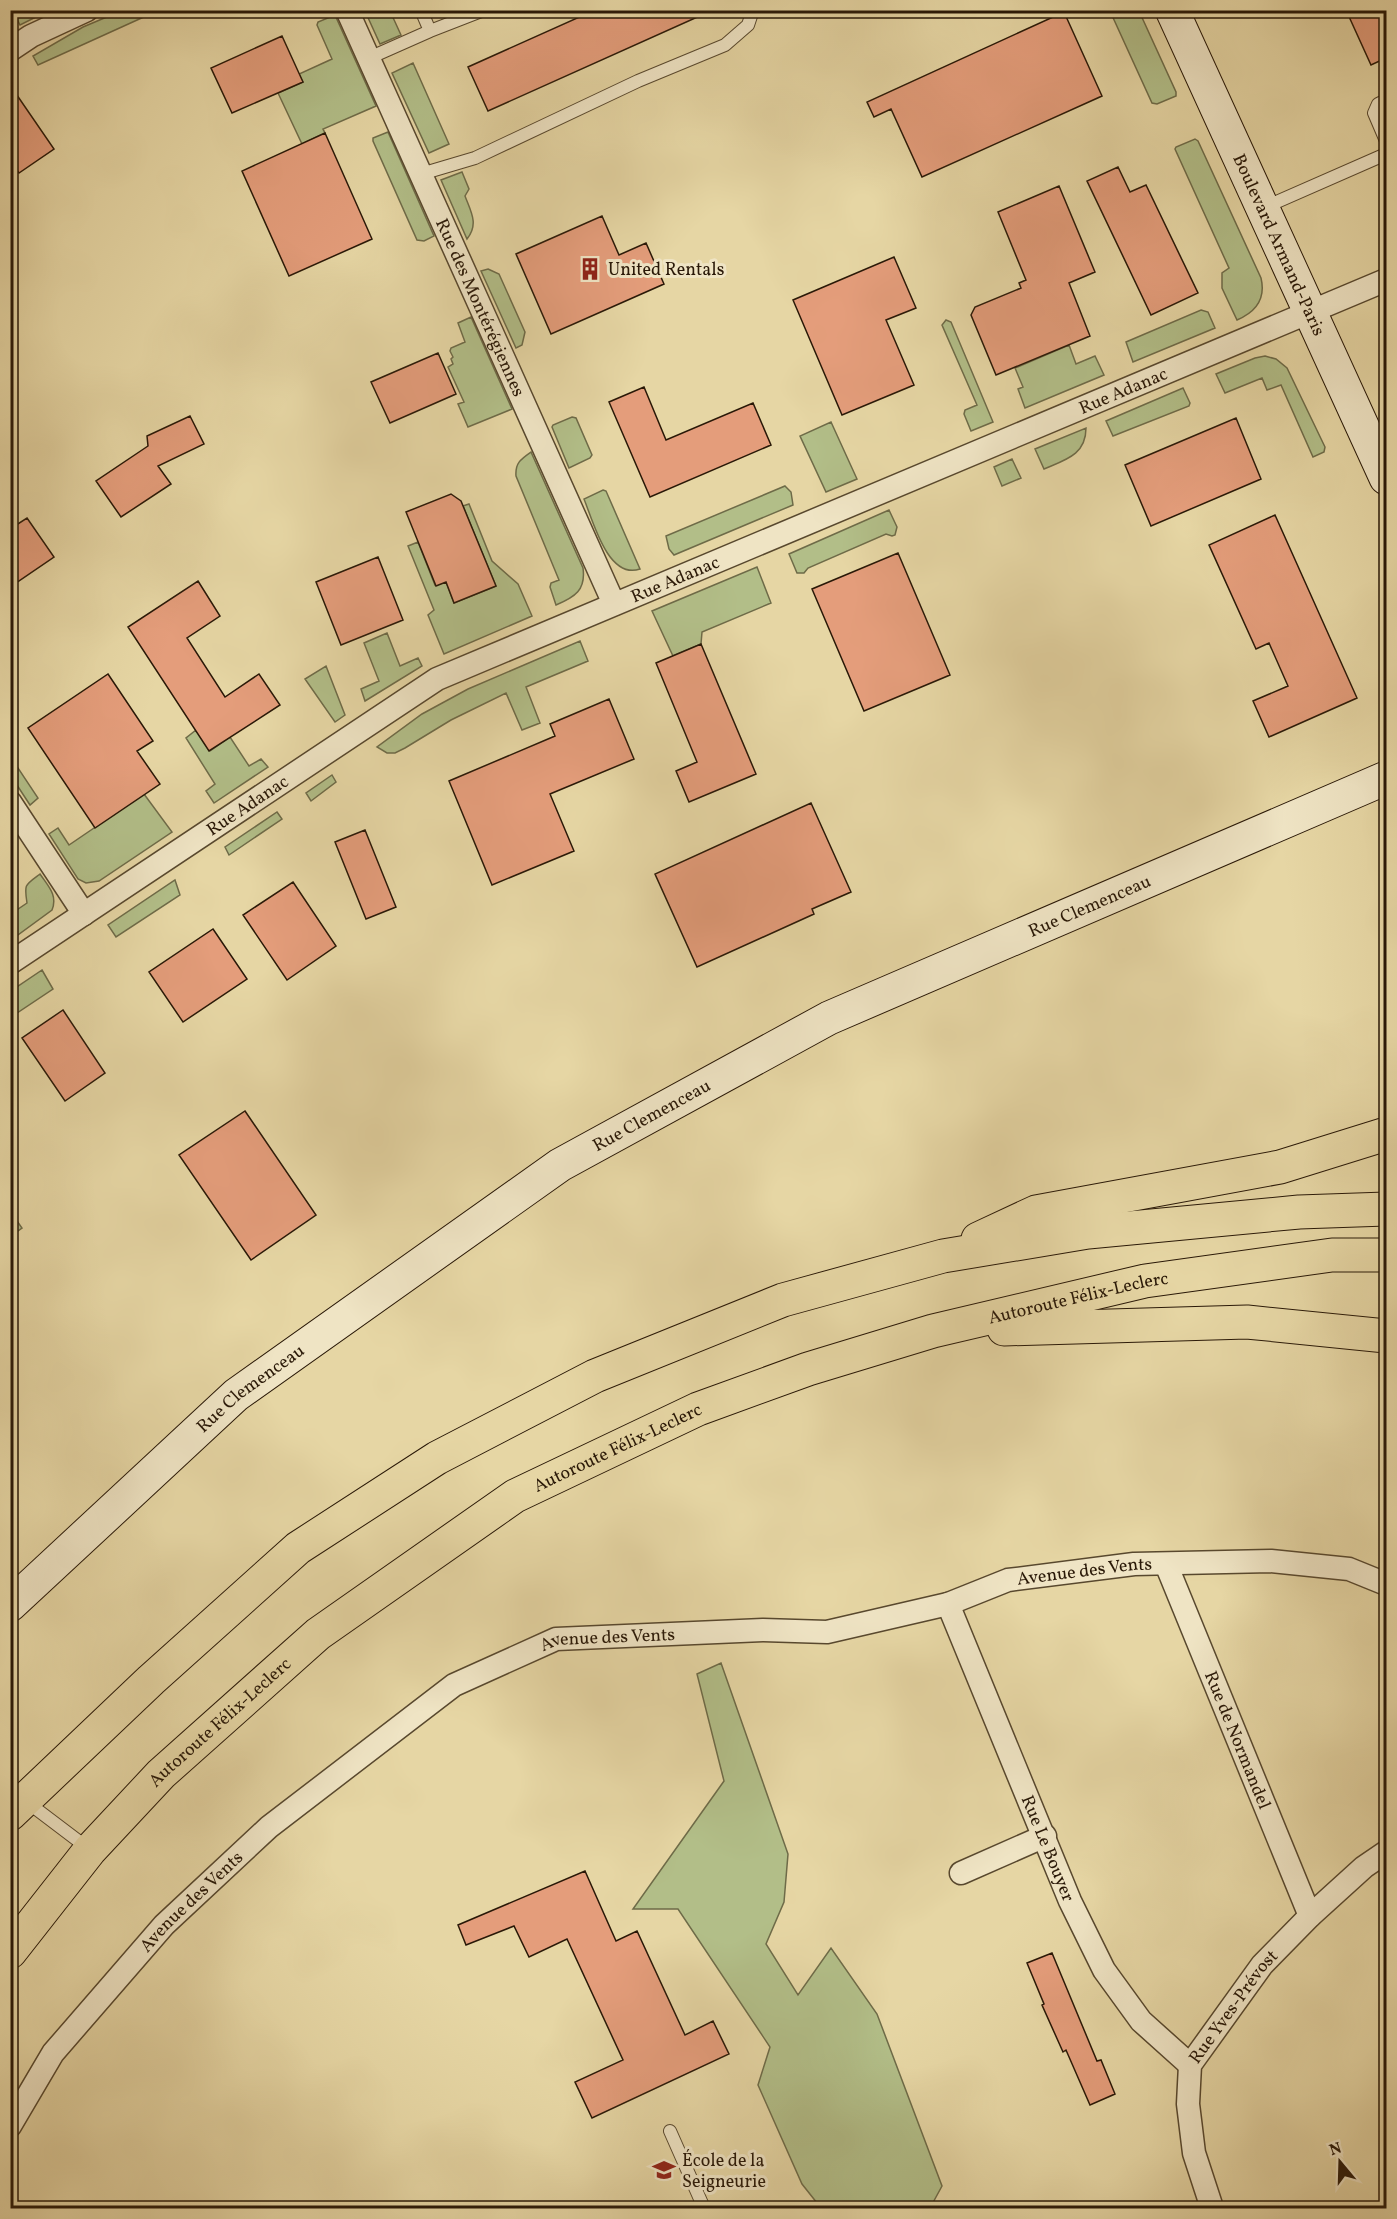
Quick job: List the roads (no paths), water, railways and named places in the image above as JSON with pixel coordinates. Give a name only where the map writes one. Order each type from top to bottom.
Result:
[{"type":"highway","points":[[943,1256],[1036,1212],[1280,1167],[1386,1134]]},
{"type":"highway","points":[[18,1807],[150,1680],[298,1548],[437,1458],[595,1376],[783,1300],[943,1256],[1088,1232],[1299,1212],[1386,1209]]},
{"type":"highway","name":"Autoroute Félix-Leclerc","points":[[10,1952],[90,1850],[161,1774],[318,1634],[515,1496],[698,1409],[808,1369],[933,1330],[1145,1281],[1332,1256],[1386,1255]]},
{"type":"highway","points":[[933,1330],[1247,1322],[1386,1336]]},
{"type":"street","points":[[10,50],[31,36],[87,10]]},
{"type":"street","name":"Rue des Montérégiennes","points":[[347,10],[614,604]]},
{"type":"street","name":"Boulevard Armand-Paris","points":[[1172,10],[1386,478]]},
{"type":"street","name":"Rue Adanac","points":[[10,963],[437,679],[1386,280]]},
{"type":"street","name":"Rue Clemenceau","points":[[10,1605],[236,1395],[560,1165],[830,1018],[1386,778]]},
{"type":"street","points":[[10,802],[84,914]]},
{"type":"street","name":"Avenue des Vents","points":[[10,2126],[53,2053],[164,1925],[268,1827],[454,1685],[556,1639],[763,1630],[827,1632],[948,1604],[1008,1580],[1134,1564],[1271,1561],[1349,1569],[1386,1584]]},
{"type":"street","name":"Rue de Normandel","points":[[1166,1564],[1310,1916]]},
{"type":"street","name":"Rue Le Bouyer","points":[[948,1604],[1071,1901],[1104,1970],[1141,2021],[1190,2065]]},
{"type":"street","points":[[961,1873],[1045,1836]]},
{"type":"street","name":"Rue Yves-Prévost","points":[[1212,2208],[1194,2153],[1188,2104],[1190,2065],[1262,1965],[1310,1916],[1364,1868],[1386,1852]]},
{"type":"lane","points":[[421,10],[430,31]]},
{"type":"lane","points":[[369,58],[484,10]]},
{"type":"lane","points":[[421,174],[475,158],[638,81],[725,45],[748,25],[753,10]]},
{"type":"lane","points":[[1386,100],[1378,104],[1374,113],[1386,141]]},
{"type":"lane","points":[[1262,208],[1386,154]]},
{"type":"lane","points":[[18,1807],[90,1850]]},
{"type":"lane","points":[[670,2131],[704,2208]]},
{"type":"place","name":"United Rentals","points":[[590,269]]},
{"type":"place","name":"École de la Seigneurie","points":[[664,2170]]}]
